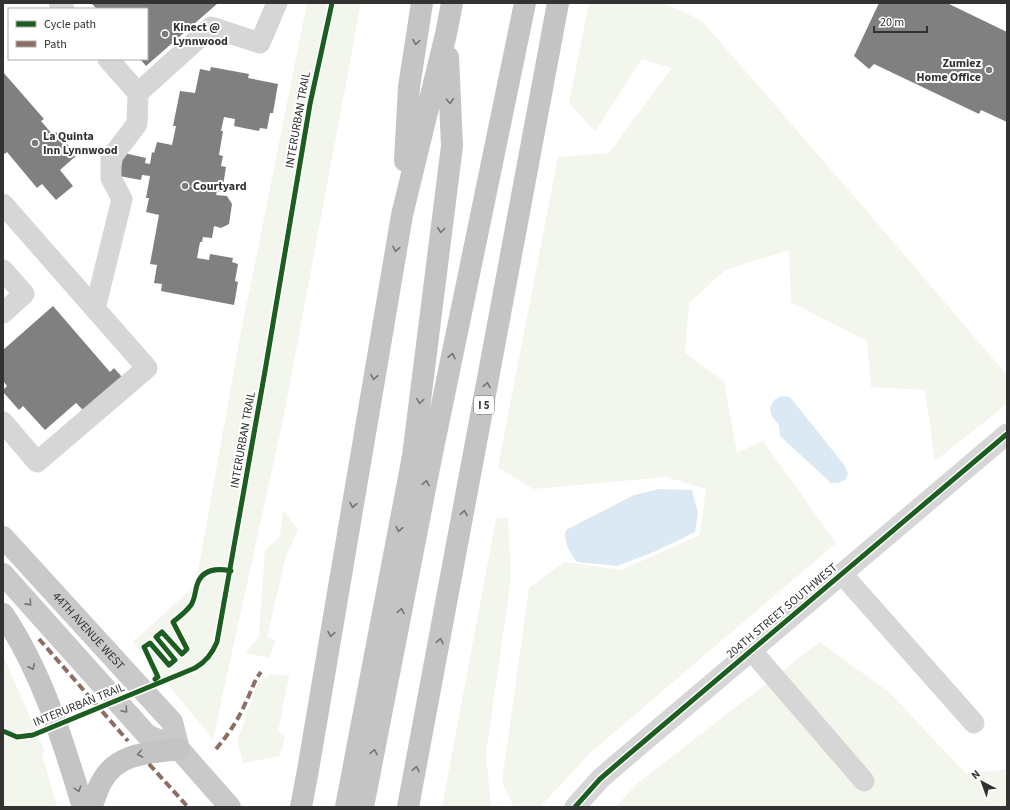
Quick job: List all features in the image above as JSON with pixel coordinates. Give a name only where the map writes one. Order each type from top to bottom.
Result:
[{"type":"highway","points":[[402,216],[410,87],[422,3]]},
{"type":"highway","points":[[301,807],[402,216],[446,34],[452,3]]},
{"type":"highway","points":[[356,801],[431,458],[525,3]]},
{"type":"highway","name":"I 5","points":[[408,807],[558,3]]},
{"type":"highway","points":[[356,801],[412,464],[452,146],[446,34]]},
{"type":"highway","points":[[3,614],[15,632],[48,699],[84,807]]},
{"type":"highway","points":[[91,807],[102,781],[110,769],[123,759],[138,754],[179,748]]},
{"type":"main road","name":"44TH AVENUE WEST","points":[[3,537],[172,722],[179,748]]},
{"type":"main road","name":"44TH AVENUE WEST","points":[[3,574],[147,734],[179,748],[230,807]]},
{"type":"street","points":[[138,93],[211,27],[260,43],[277,3]]},
{"type":"street","points":[[95,309],[122,198],[111,178],[111,158],[137,124],[138,93],[109,60]]},
{"type":"street","points":[[3,204],[147,368],[37,462],[3,422]]},
{"type":"street","points":[[3,270],[24,294],[3,313]]},
{"type":"street","name":"204TH STREET SOUTHWEST","points":[[575,807],[606,774],[1007,434]]},
{"type":"street","points":[[842,574],[974,723]]},
{"type":"street","points":[[752,650],[864,781]]},
{"type":"shaded area","points":[[307,3],[361,3],[284,415],[213,739],[133,642],[191,589],[197,577],[243,320]]},
{"type":"shaded area","points":[[589,3],[662,3],[701,20],[1007,375],[1007,404],[935,461],[925,390],[871,387],[867,341],[791,302],[789,250],[725,270],[689,303],[685,353],[724,381],[737,453],[763,441],[836,543],[590,753],[540,807],[514,807],[502,782],[529,588],[564,562],[621,570],[700,535],[706,489],[666,477],[533,489],[498,467],[558,157],[609,153],[672,68],[642,59],[595,131],[569,103]]},
{"type":"shaded area","points":[[781,396],[790,397],[845,466],[848,474],[845,480],[838,483],[831,483],[780,436],[779,425],[771,415],[770,408],[774,400]]},
{"type":"shaded area","points":[[659,489],[692,490],[698,513],[695,532],[656,551],[617,566],[577,562],[566,542],[566,530],[634,495]]},
{"type":"shaded area","points":[[283,510],[298,530],[286,556],[267,637],[276,641],[269,658],[246,653],[259,636],[265,550],[280,536]]},
{"type":"shaded area","points":[[508,517],[511,579],[486,754],[491,807],[442,807],[496,519]]},
{"type":"shaded area","points":[[820,642],[890,693],[966,774],[1007,769],[1007,807],[615,807],[638,783]]},
{"type":"shaded area","points":[[3,655],[45,752],[42,754],[57,807],[3,807]]},
{"type":"shaded area","points":[[270,674],[289,676],[278,732],[285,737],[280,756],[243,763],[237,741],[258,683]]},
{"type":"building","name":"Kinect @ Lynnwood","points":[[91,3],[218,3],[146,66],[141,60],[148,60],[148,8],[96,8]]},
{"type":"building","points":[[879,3],[947,3],[1007,32],[1007,122],[981,110],[979,114],[874,64],[869,69],[854,56]]},
{"type":"building","name":"Courtyard","points":[[211,67],[249,74],[248,78],[278,84],[273,113],[270,113],[267,129],[260,128],[259,131],[234,126],[235,119],[224,117],[221,131],[223,131],[219,155],[223,156],[221,166],[226,167],[222,192],[217,191],[216,195],[227,196],[232,204],[229,224],[221,228],[214,226],[212,238],[203,237],[202,242],[200,242],[197,258],[209,260],[210,254],[233,258],[232,262],[238,264],[235,281],[238,282],[234,305],[161,291],[162,284],[154,283],[157,265],[150,264],[159,215],[146,212],[149,198],[146,198],[150,176],[142,175],[141,180],[119,176],[124,153],[146,158],[145,163],[150,164],[152,152],[154,153],[157,142],[172,145],[176,126],[173,126],[180,91],[195,93],[200,69],[210,71]]},
{"type":"building","name":"La Quinta Inn Lynnwood","points":[[3,72],[44,119],[41,121],[53,135],[56,132],[77,155],[60,170],[73,186],[56,200],[42,184],[37,188],[7,152],[5,154],[3,152]]},
{"type":"building","points":[[53,306],[110,372],[114,368],[122,377],[84,411],[76,403],[45,430],[23,406],[19,410],[3,392],[7,386],[3,381],[3,350]]},
{"type":"marked path","points":[[39,639],[128,741]]},
{"type":"marked path","points":[[216,749],[236,722],[261,672]]},
{"type":"marked path","points":[[149,764],[188,807]]},
{"type":"cycle path","name":"INTERURBAN TRAIL","points":[[3,731],[17,737],[33,735],[195,668],[211,654],[217,642],[310,104],[332,3]]},
{"type":"cycle path","points":[[575,807],[600,779],[622,760],[1007,434]]},
{"type":"cycle path","points":[[155,679],[158,677],[144,647],[150,643],[169,665],[175,660],[156,637],[162,632],[182,654],[187,649],[173,622],[191,605],[197,585],[202,576],[215,570],[231,571]]},
{"type":"place","name":"Kinect @ Lynnwood","points":[[165,34]]},
{"type":"place","name":"Zumiez Home Office","points":[[989,70]]},
{"type":"place","name":"La Quinta Inn Lynnwood","points":[[35,143]]},
{"type":"place","name":"Courtyard","points":[[185,186]]}]
